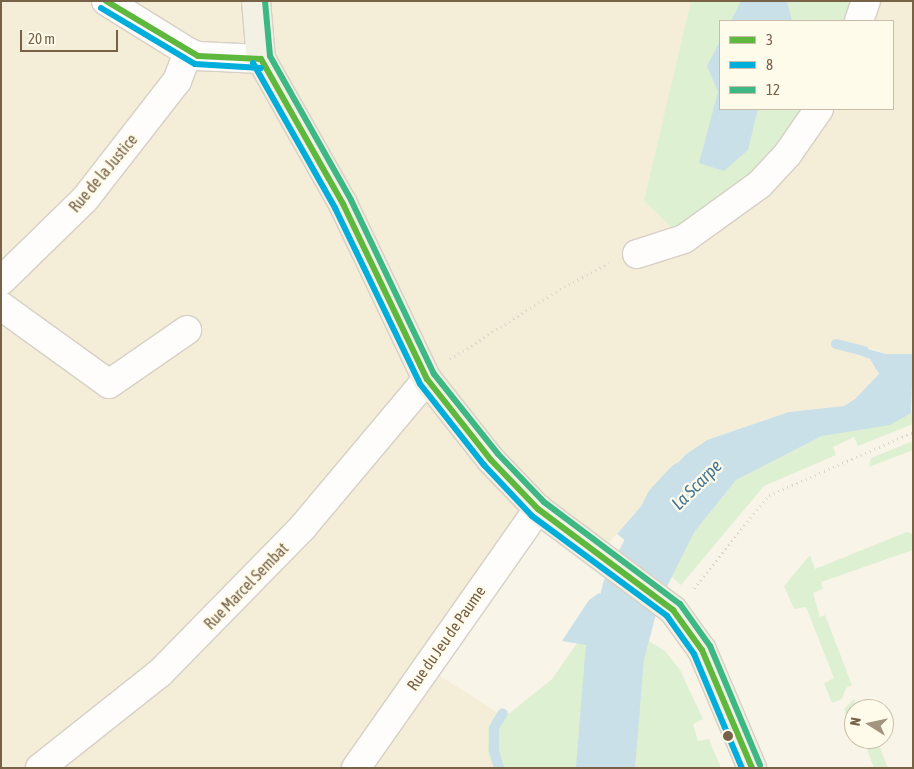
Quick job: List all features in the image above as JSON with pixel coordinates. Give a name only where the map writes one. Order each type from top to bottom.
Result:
[{"type":"main road","points":[[256,1],[261,59],[343,204],[427,379],[491,460],[538,509],[665,603],[702,650],[752,768]]},
{"type":"street","points":[[106,1],[188,52],[198,56],[261,59]]},
{"type":"street","points":[[859,20],[866,1]]},
{"type":"street","name":"Rue de la Justice","points":[[1,281],[85,199],[177,81],[188,52]]},
{"type":"street","points":[[637,254],[684,239],[759,185],[787,155],[818,110]]},
{"type":"street","points":[[1,306],[109,384],[187,330]]},
{"type":"street","name":"Rue Marcel Sembat","points":[[40,768],[160,673],[302,528],[427,379]]},
{"type":"street","name":"Rue du Jeu de Paume","points":[[356,768],[538,509]]},
{"type":"path","points":[[427,379],[450,359],[598,266],[637,254]]},
{"type":"path","points":[[665,603],[768,495],[913,432]]},
{"type":"shaded area","points":[[1,1],[913,1],[913,354],[886,354],[871,348],[851,352],[870,359],[879,374],[855,399],[845,406],[789,412],[707,440],[685,455],[599,554],[538,509],[426,667],[497,712],[488,728],[488,755],[494,768],[1,768]]},
{"type":"green space","points":[[691,1],[866,1],[859,20],[719,20],[719,110],[818,110],[684,239],[644,201]]},
{"type":"green space","points":[[913,411],[913,424],[858,446],[854,437],[833,447],[836,455],[764,486],[681,585],[668,574],[676,555],[736,480],[822,436]]},
{"type":"green space","points":[[913,441],[913,450],[869,467],[871,458]]},
{"type":"green space","points":[[907,532],[913,534],[913,550],[821,582],[823,589],[813,593],[820,617],[825,615],[852,685],[846,688],[842,699],[832,703],[824,683],[834,678],[806,607],[794,609],[784,586],[810,555],[815,569]]},
{"type":"green space","points":[[642,637],[665,651],[680,670],[703,719],[693,724],[698,741],[709,739],[721,768],[631,768],[641,682]]},
{"type":"green space","points":[[578,642],[598,646],[581,768],[494,768],[488,755],[488,728],[497,712],[510,713],[552,679]]},
{"type":"green space","points":[[867,749],[880,749],[888,768],[874,768]]},
{"type":"water","points":[[741,1],[787,1],[792,20],[732,20]]},
{"type":"water","points":[[719,43],[719,110],[758,110],[748,150],[724,171],[699,163],[718,92],[707,66]]},
{"type":"water","points":[[854,345],[886,354],[913,354],[911,413],[890,425],[822,436],[736,480],[676,555],[668,573],[617,534],[685,455],[707,440],[789,412],[844,406],[855,399],[879,374],[870,359],[851,352]]},
{"type":"water","points":[[599,593],[644,627],[631,768],[581,768],[598,647],[562,641],[589,600]]},
{"type":"waterway","points":[[836,344],[864,351]]},
{"type":"waterway","name":"La Scarpe","points":[[605,768],[614,655],[631,591],[673,507],[691,488]]},
{"type":"waterway","points":[[499,768],[494,750],[494,728],[503,713]]},
{"type":"transit line","name":"3","points":[[106,1],[198,56],[261,59]]},
{"type":"transit line","name":"12","points":[[265,1],[270,56],[351,200],[434,374],[498,454],[544,502],[680,604],[710,646],[760,765]]},
{"type":"transit line","name":"8","points":[[101,8],[195,64],[261,68]]},
{"type":"transit line","name":"3","points":[[261,59],[343,204],[427,379],[491,460],[538,509],[673,610],[702,650],[752,768]]},
{"type":"transit line","name":"8","points":[[253,63],[335,208],[420,384],[484,465],[532,516],[667,616],[694,654],[742,768]]}]
